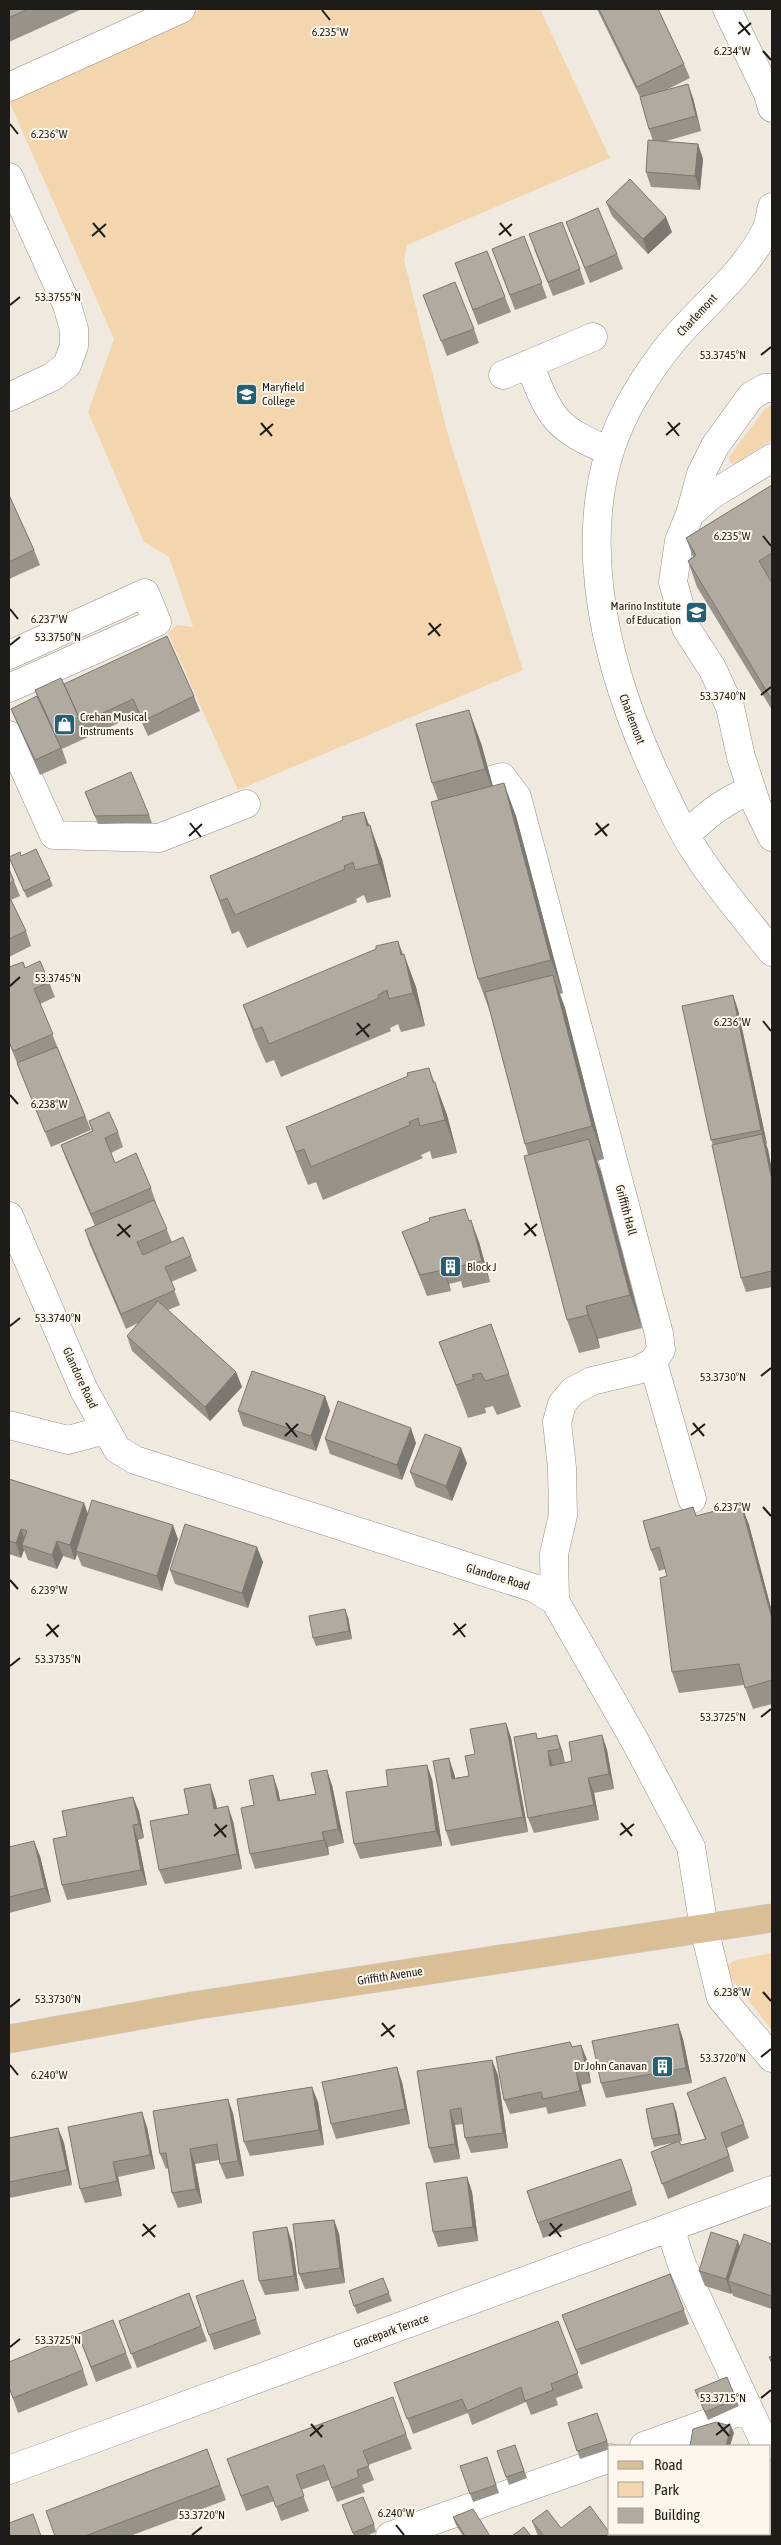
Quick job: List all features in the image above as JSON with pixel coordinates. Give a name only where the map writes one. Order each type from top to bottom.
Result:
[{"type":"main road","name":"Griffith Avenue","points":[[9,2040],[192,2006],[772,1918]]},
{"type":"street","points":[[9,87],[181,9]]},
{"type":"street","points":[[727,9],[768,94],[772,108]]},
{"type":"street","points":[[9,177],[15,208],[67,305],[74,329],[74,346],[67,365],[52,377],[9,398]]},
{"type":"street","name":"Charlemont","points":[[772,207],[766,231],[740,269],[674,340],[633,398],[609,451],[598,507],[598,570],[607,641],[634,729],[686,836],[721,888],[772,952]]},
{"type":"street","points":[[504,375],[592,337]]},
{"type":"street","points":[[529,364],[547,407],[558,423],[574,435],[609,451]]},
{"type":"street","points":[[772,388],[764,388],[751,396],[715,446],[701,474],[690,514],[679,541],[673,582],[686,628],[712,668],[730,707],[741,758],[756,806],[772,837]]},
{"type":"street","points":[[690,514],[710,496],[772,458]]},
{"type":"street","points":[[9,655],[144,594],[157,622],[9,688]]},
{"type":"street","points":[[9,735],[54,835],[159,838],[246,804]]},
{"type":"street","name":"Griffith Hall","points":[[494,779],[502,778],[517,797],[659,1334],[661,1350],[653,1362]]},
{"type":"street","points":[[686,836],[701,819],[737,796],[751,790]]},
{"type":"street","name":"Glandore Road","points":[[9,1216],[84,1390],[116,1449],[135,1460],[534,1588],[555,1601],[636,1741],[691,1846],[704,1928],[720,1998],[772,2058]]},
{"type":"street","points":[[555,1601],[554,1554],[563,1516],[562,1468],[557,1422],[562,1404],[573,1391],[592,1381],[638,1370],[653,1362],[692,1499]]},
{"type":"street","points":[[9,1425],[68,1440],[105,1430]]},
{"type":"street","name":"Gracepark Terrace","points":[[9,2470],[772,2190]]},
{"type":"street","points":[[670,2228],[682,2264],[747,2410],[765,2445]]},
{"type":"street","points":[[647,2445],[747,2410]]},
{"type":"street","points":[[390,2536],[608,2459]]},
{"type":"green space","name":"Maryfield College","points":[[201,9],[540,9],[610,158],[407,245],[404,260],[448,435],[523,670],[238,790],[168,633],[177,625],[193,627],[169,557],[144,542],[88,412],[114,339],[9,101],[17,93]]},
{"type":"green space","points":[[772,405],[772,440],[735,464],[730,463],[729,457],[765,409]]},
{"type":"green space","points":[[772,1953],[772,2030],[728,1975],[728,1965],[736,1960]]},
{"type":"building","points":[[9,9],[28,9],[9,18]]},
{"type":"building","points":[[599,9],[658,9],[684,64],[637,87]]},
{"type":"building","points":[[688,84],[696,116],[649,129],[640,97]]},
{"type":"building","points":[[648,140],[698,144],[695,176],[646,172]]},
{"type":"building","points":[[630,179],[666,217],[643,239],[606,202]]},
{"type":"building","points":[[598,208],[617,254],[585,268],[566,222]]},
{"type":"building","points":[[562,222],[580,269],[548,282],[529,234]]},
{"type":"building","points":[[524,236],[542,283],[510,295],[492,249]]},
{"type":"building","points":[[487,251],[505,297],[473,310],[455,263]]},
{"type":"building","points":[[455,282],[474,329],[441,341],[423,295]]},
{"type":"building","name":"Marino Institute of Education","points":[[772,485],[772,553],[759,561],[772,583],[772,700],[688,561],[696,555],[686,538]]},
{"type":"building","points":[[9,495],[34,550],[9,562]]},
{"type":"building","points":[[167,636],[194,696],[143,721],[133,699],[81,723],[64,684]]},
{"type":"building","points":[[61,678],[79,717],[53,729],[35,690]]},
{"type":"building","points":[[37,696],[61,748],[35,760],[11,709]]},
{"type":"building","points":[[469,710],[485,769],[432,783],[416,724]]},
{"type":"building","points":[[131,772],[149,815],[95,816],[85,792]]},
{"type":"building","points":[[504,783],[551,960],[478,979],[431,802]]},
{"type":"building","points":[[364,812],[367,826],[370,825],[379,864],[355,870],[353,862],[344,866],[345,869],[235,915],[227,898],[220,901],[210,876],[343,820],[342,817]]},
{"type":"building","points":[[36,849],[50,879],[24,891],[9,857],[20,852],[21,856]]},
{"type":"building","points":[[9,869],[14,881],[9,884]]},
{"type":"building","points":[[11,900],[26,931],[9,939],[9,901]]},
{"type":"building","points":[[398,941],[401,955],[404,954],[413,993],[389,999],[387,990],[378,995],[379,998],[269,1044],[262,1027],[254,1030],[243,1005],[376,949],[376,946]]},
{"type":"building","points":[[40,961],[49,982],[34,989],[53,1034],[13,1051],[9,1042],[9,967],[23,962],[25,968]]},
{"type":"building","points":[[553,975],[592,1126],[525,1144],[485,992]]},
{"type":"building","points":[[733,995],[761,1130],[711,1140],[682,1006]]},
{"type":"building","points":[[57,1047],[85,1116],[45,1132],[17,1063]]},
{"type":"building","points":[[429,1068],[433,1082],[435,1082],[445,1120],[420,1126],[418,1118],[409,1122],[410,1125],[311,1167],[304,1149],[296,1152],[286,1127],[408,1076],[407,1073]]},
{"type":"building","points":[[109,1112],[118,1132],[105,1138],[115,1163],[136,1153],[151,1188],[91,1214],[61,1145],[93,1131],[89,1121]]},
{"type":"building","points":[[762,1134],[772,1180],[772,1271],[741,1278],[712,1145]]},
{"type":"building","points":[[589,1139],[630,1295],[586,1306],[588,1315],[567,1320],[524,1156]]},
{"type":"building","points":[[154,1200],[167,1229],[137,1242],[143,1255],[183,1237],[191,1256],[165,1267],[175,1290],[121,1314],[85,1230]]},
{"type":"building","points":[[465,1209],[469,1221],[471,1220],[482,1261],[456,1267],[454,1260],[441,1263],[443,1270],[420,1275],[402,1232],[430,1221],[429,1218]]},
{"type":"building","points":[[158,1301],[236,1372],[205,1407],[127,1336]]},
{"type":"building","points":[[491,1324],[509,1374],[485,1381],[481,1373],[472,1375],[474,1379],[456,1385],[439,1342]]},
{"type":"building","points":[[252,1371],[325,1396],[311,1436],[238,1411]]},
{"type":"building","points":[[338,1401],[411,1428],[397,1465],[325,1439]]},
{"type":"building","points":[[425,1434],[461,1448],[446,1486],[410,1472]]},
{"type":"building","points":[[9,1479],[84,1503],[70,1545],[57,1541],[52,1555],[22,1545],[27,1531],[21,1529],[16,1543],[9,1541]]},
{"type":"building","points":[[92,1500],[173,1525],[157,1576],[76,1551]]},
{"type":"building","points":[[741,1504],[772,1619],[772,1680],[745,1688],[739,1664],[672,1672],[660,1578],[667,1576],[659,1547],[651,1550],[643,1521],[693,1507],[696,1516]]},
{"type":"building","points":[[185,1524],[257,1547],[242,1593],[170,1570]]},
{"type":"building","points":[[345,1609],[349,1631],[313,1638],[309,1616]]},
{"type":"building","points":[[506,1723],[523,1817],[446,1831],[433,1761],[449,1758],[452,1779],[469,1776],[465,1756],[475,1754],[470,1729]]},
{"type":"building","points":[[536,1733],[537,1739],[557,1735],[560,1749],[548,1751],[550,1766],[572,1761],[569,1742],[602,1735],[609,1774],[588,1778],[594,1805],[528,1818],[514,1737]]},
{"type":"building","points":[[427,1765],[436,1831],[354,1844],[346,1792],[388,1786],[386,1770]]},
{"type":"building","points":[[327,1770],[338,1829],[322,1832],[324,1840],[250,1854],[241,1808],[254,1805],[249,1780],[273,1775],[278,1801],[316,1794],[311,1773]]},
{"type":"building","points":[[210,1784],[214,1809],[228,1806],[237,1854],[159,1870],[150,1821],[189,1814],[184,1789]]},
{"type":"building","points":[[133,1797],[139,1824],[133,1825],[141,1870],[62,1885],[53,1839],[67,1836],[62,1811]]},
{"type":"building","points":[[34,1841],[45,1888],[9,1897],[9,1847]]},
{"type":"building","points":[[678,2024],[686,2068],[601,2083],[592,2041]]},
{"type":"building","points":[[570,2042],[572,2047],[581,2045],[586,2068],[576,2070],[580,2091],[543,2099],[541,2092],[504,2100],[496,2057]]},
{"type":"building","points":[[492,2060],[503,2133],[465,2138],[461,2108],[450,2110],[455,2144],[429,2148],[417,2071]]},
{"type":"building","points":[[397,2067],[405,2109],[331,2124],[322,2082]]},
{"type":"building","points":[[725,2077],[744,2124],[721,2133],[729,2156],[662,2184],[651,2152],[679,2141],[681,2145],[706,2139],[687,2093]]},
{"type":"building","points":[[312,2087],[319,2130],[244,2142],[237,2099]]},
{"type":"building","points":[[228,2099],[238,2161],[220,2164],[217,2144],[190,2149],[196,2189],[172,2193],[166,2153],[160,2154],[153,2111]]},
{"type":"building","points":[[673,2103],[679,2134],[652,2139],[646,2109]]},
{"type":"building","points":[[142,2112],[150,2155],[113,2162],[117,2181],[80,2189],[68,2127]]},
{"type":"building","points":[[58,2128],[67,2170],[9,2182],[9,2138]]},
{"type":"building","points":[[621,2159],[632,2190],[538,2223],[527,2191]]},
{"type":"building","points":[[467,2177],[473,2227],[433,2232],[426,2183]]},
{"type":"building","points":[[334,2220],[340,2268],[299,2274],[293,2224]]},
{"type":"building","points":[[287,2227],[294,2276],[259,2281],[253,2232]]},
{"type":"building","points":[[711,2232],[738,2241],[726,2279],[699,2271]]},
{"type":"building","points":[[744,2234],[772,2244],[772,2296],[728,2281]]},
{"type":"building","points":[[670,2274],[684,2310],[576,2350],[562,2315]]},
{"type":"building","points":[[383,2278],[389,2293],[354,2306],[349,2291]]},
{"type":"building","points":[[243,2280],[256,2319],[209,2335],[196,2296]]},
{"type":"building","points":[[189,2293],[201,2326],[131,2354],[119,2321]]},
{"type":"building","points":[[113,2320],[126,2353],[91,2367],[78,2334]]},
{"type":"building","points":[[558,2321],[578,2373],[551,2384],[553,2390],[525,2401],[521,2387],[467,2411],[462,2399],[407,2419],[394,2383]]},
{"type":"building","points":[[70,2337],[83,2370],[13,2398],[9,2387],[9,2362]]},
{"type":"building","points":[[727,2377],[736,2399],[705,2412],[695,2390]]},
{"type":"building","points":[[393,2397],[406,2434],[363,2451],[369,2466],[357,2470],[359,2477],[332,2488],[324,2465],[296,2475],[304,2496],[276,2507],[268,2486],[241,2496],[227,2459]]},
{"type":"building","points":[[597,2413],[607,2441],[577,2451],[568,2423]]},
{"type":"building","points":[[716,2422],[731,2426],[726,2445],[690,2445],[693,2429]]},
{"type":"building","points":[[515,2445],[524,2471],[506,2477],[497,2451]]},
{"type":"building","points":[[207,2449],[220,2485],[85,2536],[55,2536],[46,2511]]},
{"type":"building","points":[[487,2457],[496,2485],[470,2494],[460,2466]]},
{"type":"building","points":[[363,2497],[374,2524],[353,2533],[342,2505]]},
{"type":"building","points":[[590,2506],[608,2531],[608,2535],[612,2536],[544,2536],[532,2521],[547,2510],[561,2528]]},
{"type":"building","points":[[473,2509],[490,2536],[465,2536],[453,2517]]},
{"type":"building","points":[[33,2514],[41,2536],[9,2536],[9,2523]]},
{"type":"building","points":[[524,2527],[531,2536],[512,2536]]},
{"type":"building","points":[[634,2535],[714,2536],[636,2536]]},
{"type":"building","points":[[757,2535],[759,2536],[732,2536]]},
{"type":"place","name":"Maryfield College","points":[[246,394]]},
{"type":"place","name":"Marino Institute of Education","points":[[697,613]]},
{"type":"place","name":"Crehan Musical Instruments","points":[[64,724]]},
{"type":"place","name":"Block J","points":[[451,1267]]},
{"type":"place","name":"Dr John Canavan","points":[[663,2066]]}]
